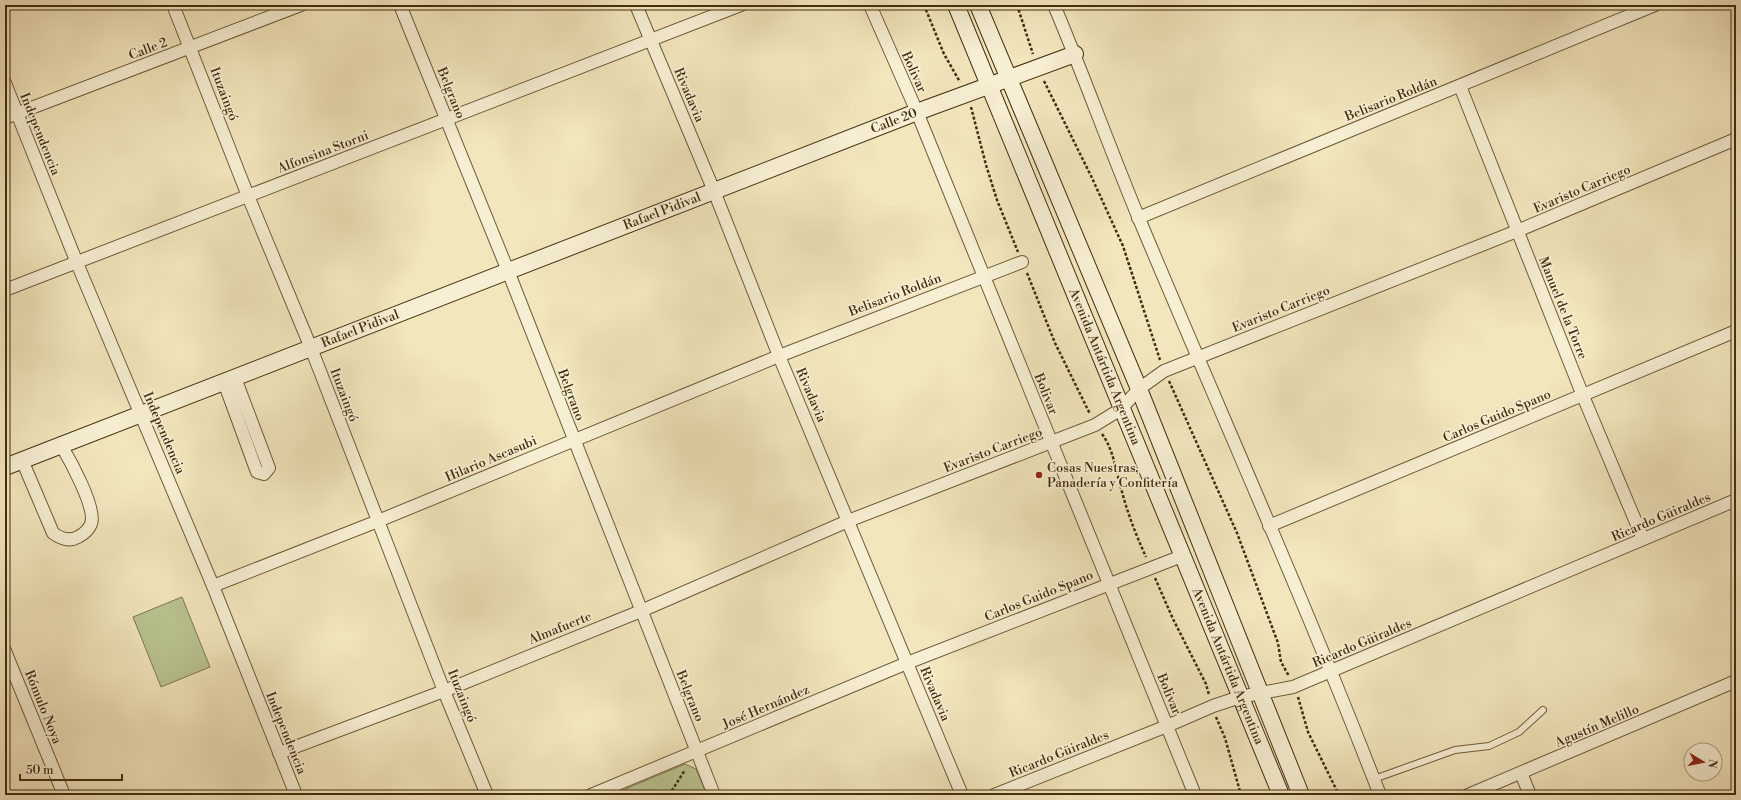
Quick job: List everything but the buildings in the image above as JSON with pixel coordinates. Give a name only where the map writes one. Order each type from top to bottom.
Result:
[{"type":"main road","name":"Avenida Antártida Argentina","points":[[956,5],[1281,795]]},
{"type":"main road","name":"Avenida Antártida Argentina","points":[[978,5],[1139,389],[1301,795]]},
{"type":"main road","name":"Calle 20","points":[[714,191],[917,112],[1075,54]]},
{"type":"main road","name":"Rafael Pidival","points":[[5,467],[714,191]]},
{"type":"street","name":"Ituzaingó","points":[[173,5],[191,47],[248,196],[311,348],[444,691],[487,795]]},
{"type":"street","name":"Calle 2","points":[[5,118],[301,5]]},
{"type":"street","name":"Belgrano","points":[[400,5],[508,271],[714,795]]},
{"type":"street","name":"Rivadavia","points":[[636,5],[714,191],[779,356],[962,795]]},
{"type":"street","name":"Alfonsina Storni","points":[[5,290],[741,5]]},
{"type":"street","name":"Bolivar","points":[[870,5],[917,112],[1195,795]]},
{"type":"street","points":[[1054,5],[1075,54],[1138,218],[1332,671],[1380,795]]},
{"type":"street","name":"Belisario Roldán","points":[[1138,218],[1655,5]]},
{"type":"street","name":"Independencia","points":[[5,83],[77,263],[213,586],[296,795]]},
{"type":"street","name":"Manuel de la Torre","points":[[1460,86],[1583,396],[1644,539]]},
{"type":"street","name":"Evaristo Carriego","points":[[848,521],[1095,425],[1121,408],[1139,389],[1164,370],[1517,231],[1736,139]]},
{"type":"street","name":"Belisario Roldán","points":[[779,356],[1022,262]]},
{"type":"street","name":"Carlos Guido Spano","points":[[1269,526],[1736,331]]},
{"type":"street","name":"Hilario Ascasubi","points":[[213,586],[378,522],[779,356]]},
{"type":"street","points":[[230,380],[270,468],[264,474],[257,472],[230,380]]},
{"type":"street","points":[[22,460],[53,533],[60,538],[72,540],[86,533],[91,524],[92,511],[72,463],[61,445]]},
{"type":"street","name":"Ricardo Güiraldes","points":[[994,795],[1167,726],[1213,706],[1240,697],[1293,687],[1736,500]]},
{"type":"street","name":"Almafuerte","points":[[279,753],[444,691],[641,611],[848,521]]},
{"type":"street","name":"Carlos Guido Spano","points":[[907,663],[1182,556]]},
{"type":"street","name":"Rómulo Noya","points":[[5,651],[10,678],[64,795]]},
{"type":"street","name":"José Hernández","points":[[591,795],[907,663]]},
{"type":"street","name":"Agustín Melillo","points":[[1468,795],[1736,681]]},
{"type":"street","points":[[1521,773],[1530,795]]},
{"type":"lane","points":[[1374,779],[1455,750],[1489,746],[1519,732],[1543,710]]},
{"type":"path","points":[[924,5],[944,54],[967,94],[997,200],[1058,350],[1095,425],[1106,439],[1113,455],[1135,533],[1173,619],[1206,684],[1208,693]]},
{"type":"path","points":[[1017,5],[1038,68],[1092,178],[1123,246],[1155,349],[1237,533],[1278,643],[1281,662],[1289,676]]},
{"type":"path","points":[[1296,693],[1308,732],[1339,795]]},
{"type":"path","points":[[1216,716],[1225,738],[1241,795]]},
{"type":"path","points":[[669,795],[697,751]]},
{"type":"green space","points":[[182,597],[210,667],[161,687],[133,617]]},
{"type":"green space","points":[[685,764],[696,769],[707,795],[611,795]]},
{"type":"place","name":"Cosas Nuestras, Panadería y Confitería","points":[[1039,475]]}]
